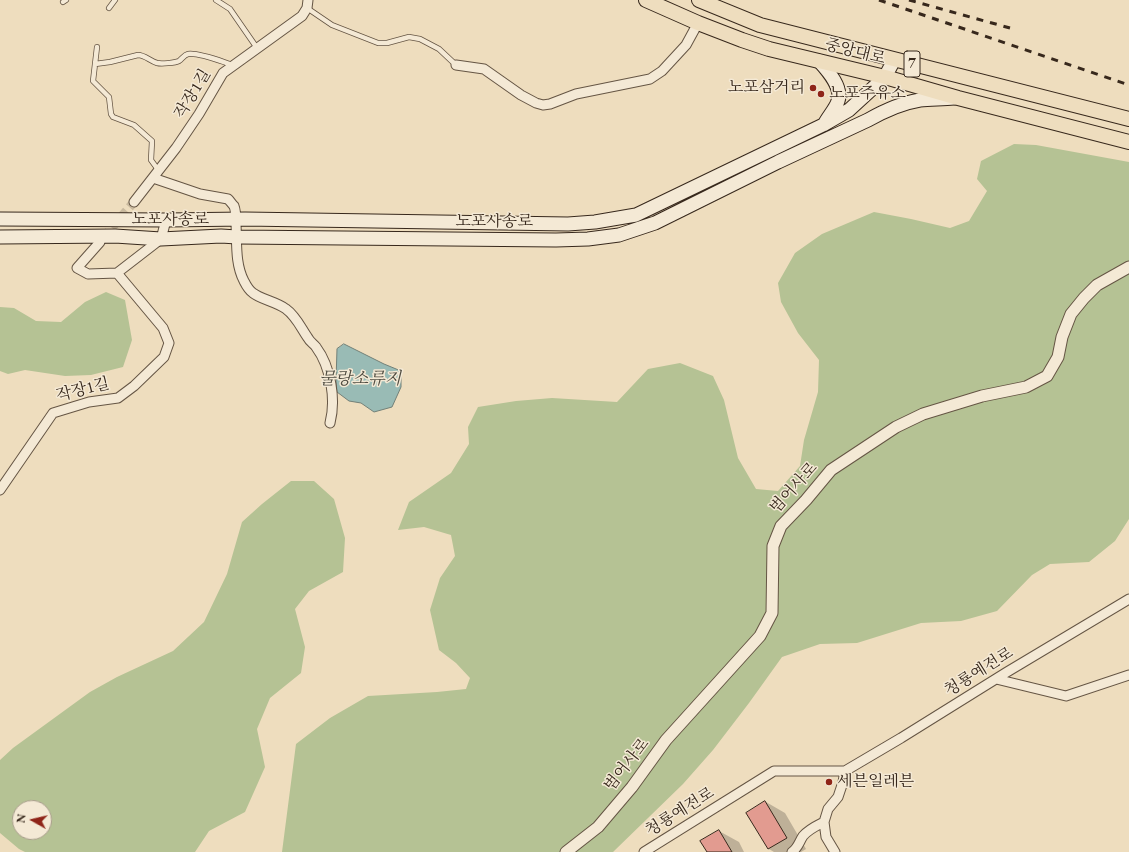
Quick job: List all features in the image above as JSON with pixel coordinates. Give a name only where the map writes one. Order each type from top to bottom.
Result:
[{"type":"main road","name":"중앙대로","points":[[646,0],[698,23],[769,49],[885,77],[958,98],[1129,142]]},
{"type":"main road","name":"중앙대로","points":[[699,0],[760,25],[1129,119]]},
{"type":"main road","name":"노포사송로","points":[[0,219],[236,219],[568,224],[595,222],[636,215],[823,125],[849,110],[885,77],[894,60]]},
{"type":"main road","points":[[818,61],[832,77],[838,91],[838,101],[823,125]]},
{"type":"main road","name":"노포사송로","points":[[0,237],[115,236],[161,239],[221,236],[556,240],[588,239],[619,235],[655,223],[881,113],[901,105],[920,100],[958,98]]},
{"type":"street","name":"작장1길","points":[[134,202],[176,148],[199,114],[223,73],[302,16],[307,4]]},
{"type":"street","points":[[456,65],[484,69],[521,95],[536,103],[544,105],[550,104],[576,94],[650,80],[662,71],[686,45],[698,23]]},
{"type":"street","points":[[153,178],[200,194],[228,199],[235,207],[237,260],[240,272],[254,294],[275,302],[287,309],[298,321],[308,340],[316,346],[323,358],[331,386],[332,417],[330,423]]},
{"type":"street","points":[[100,242],[77,268],[88,274],[116,273],[161,239],[166,220]]},
{"type":"street","name":"범어사로","points":[[566,852],[598,827],[632,787],[666,740],[760,636],[772,613],[773,546],[781,526],[806,500],[831,470],[896,427],[923,414],[982,396],[1026,387],[1047,376],[1058,357],[1062,337],[1071,314],[1097,285],[1129,267]]},
{"type":"street","name":"작장1길","points":[[0,490],[53,413],[89,402],[118,398],[134,386],[164,357],[169,343],[163,328],[116,273]]},
{"type":"street","name":"청룡예전로","points":[[644,852],[774,771],[845,771],[1129,599]]},
{"type":"street","points":[[996,679],[1066,696],[1129,674]]},
{"type":"street","points":[[835,852],[826,837],[824,822],[828,809],[838,796],[845,771]]},
{"type":"street","points":[[792,852],[796,849],[803,837],[812,827],[824,822]]},
{"type":"lane","points":[[109,8],[115,0]]},
{"type":"lane","points":[[216,0],[230,9],[257,48]]},
{"type":"lane","points":[[307,4],[332,25],[378,43],[387,43],[409,37],[420,39],[439,49],[456,65]]},
{"type":"lane","points":[[97,47],[93,81],[109,96],[111,114],[113,117],[134,125],[152,141],[151,160],[159,171]]},
{"type":"lane","points":[[95,64],[110,62],[138,54],[157,63],[168,63],[179,61],[186,54],[190,53],[210,57],[233,66]]},
{"type":"green space","points":[[1014,144],[1036,145],[1129,162],[1129,519],[1115,541],[1089,562],[1050,564],[1032,575],[997,611],[961,621],[921,623],[857,643],[820,644],[782,657],[713,750],[683,784],[613,852],[282,852],[296,744],[330,718],[368,696],[466,689],[470,678],[456,663],[439,650],[430,610],[440,578],[455,556],[451,535],[424,527],[398,530],[409,502],[451,473],[469,444],[468,427],[478,407],[516,401],[552,398],[617,402],[648,369],[680,363],[713,376],[724,400],[738,458],[756,489],[778,491],[800,466],[804,440],[818,392],[819,360],[798,333],[781,302],[778,283],[795,253],[822,234],[874,212],[950,228],[969,221],[987,191],[977,179],[981,161]]},
{"type":"green space","points":[[106,292],[125,300],[132,340],[123,367],[91,375],[65,376],[25,370],[8,374],[0,371],[0,307],[14,308],[36,321],[61,322],[85,302]]},
{"type":"green space","points":[[291,481],[314,481],[334,499],[345,538],[343,572],[309,591],[295,609],[305,647],[301,673],[270,698],[257,729],[265,767],[245,812],[209,831],[195,852],[25,852],[19,849],[0,833],[0,760],[13,748],[90,692],[117,677],[173,651],[204,622],[227,574],[242,522]]},
{"type":"water","name":"물랑소류지","points":[[344,344],[401,371],[401,387],[392,407],[374,412],[361,403],[349,401],[337,392],[337,349]]},
{"type":"building","points":[[765,801],[787,838],[768,849],[746,813]]},
{"type":"building","points":[[719,830],[732,852],[707,852],[700,841]]},
{"type":"tunnel","points":[[103,238],[134,202]]},
{"type":"railway","points":[[879,0],[1129,85]]},
{"type":"railway","points":[[909,0],[1010,28]]},
{"type":"place","name":"노포삼거리","points":[[813,88]]},
{"type":"place","name":"노포주유소","points":[[821,94]]},
{"type":"place","name":"세븐일레븐","points":[[829,782]]}]
